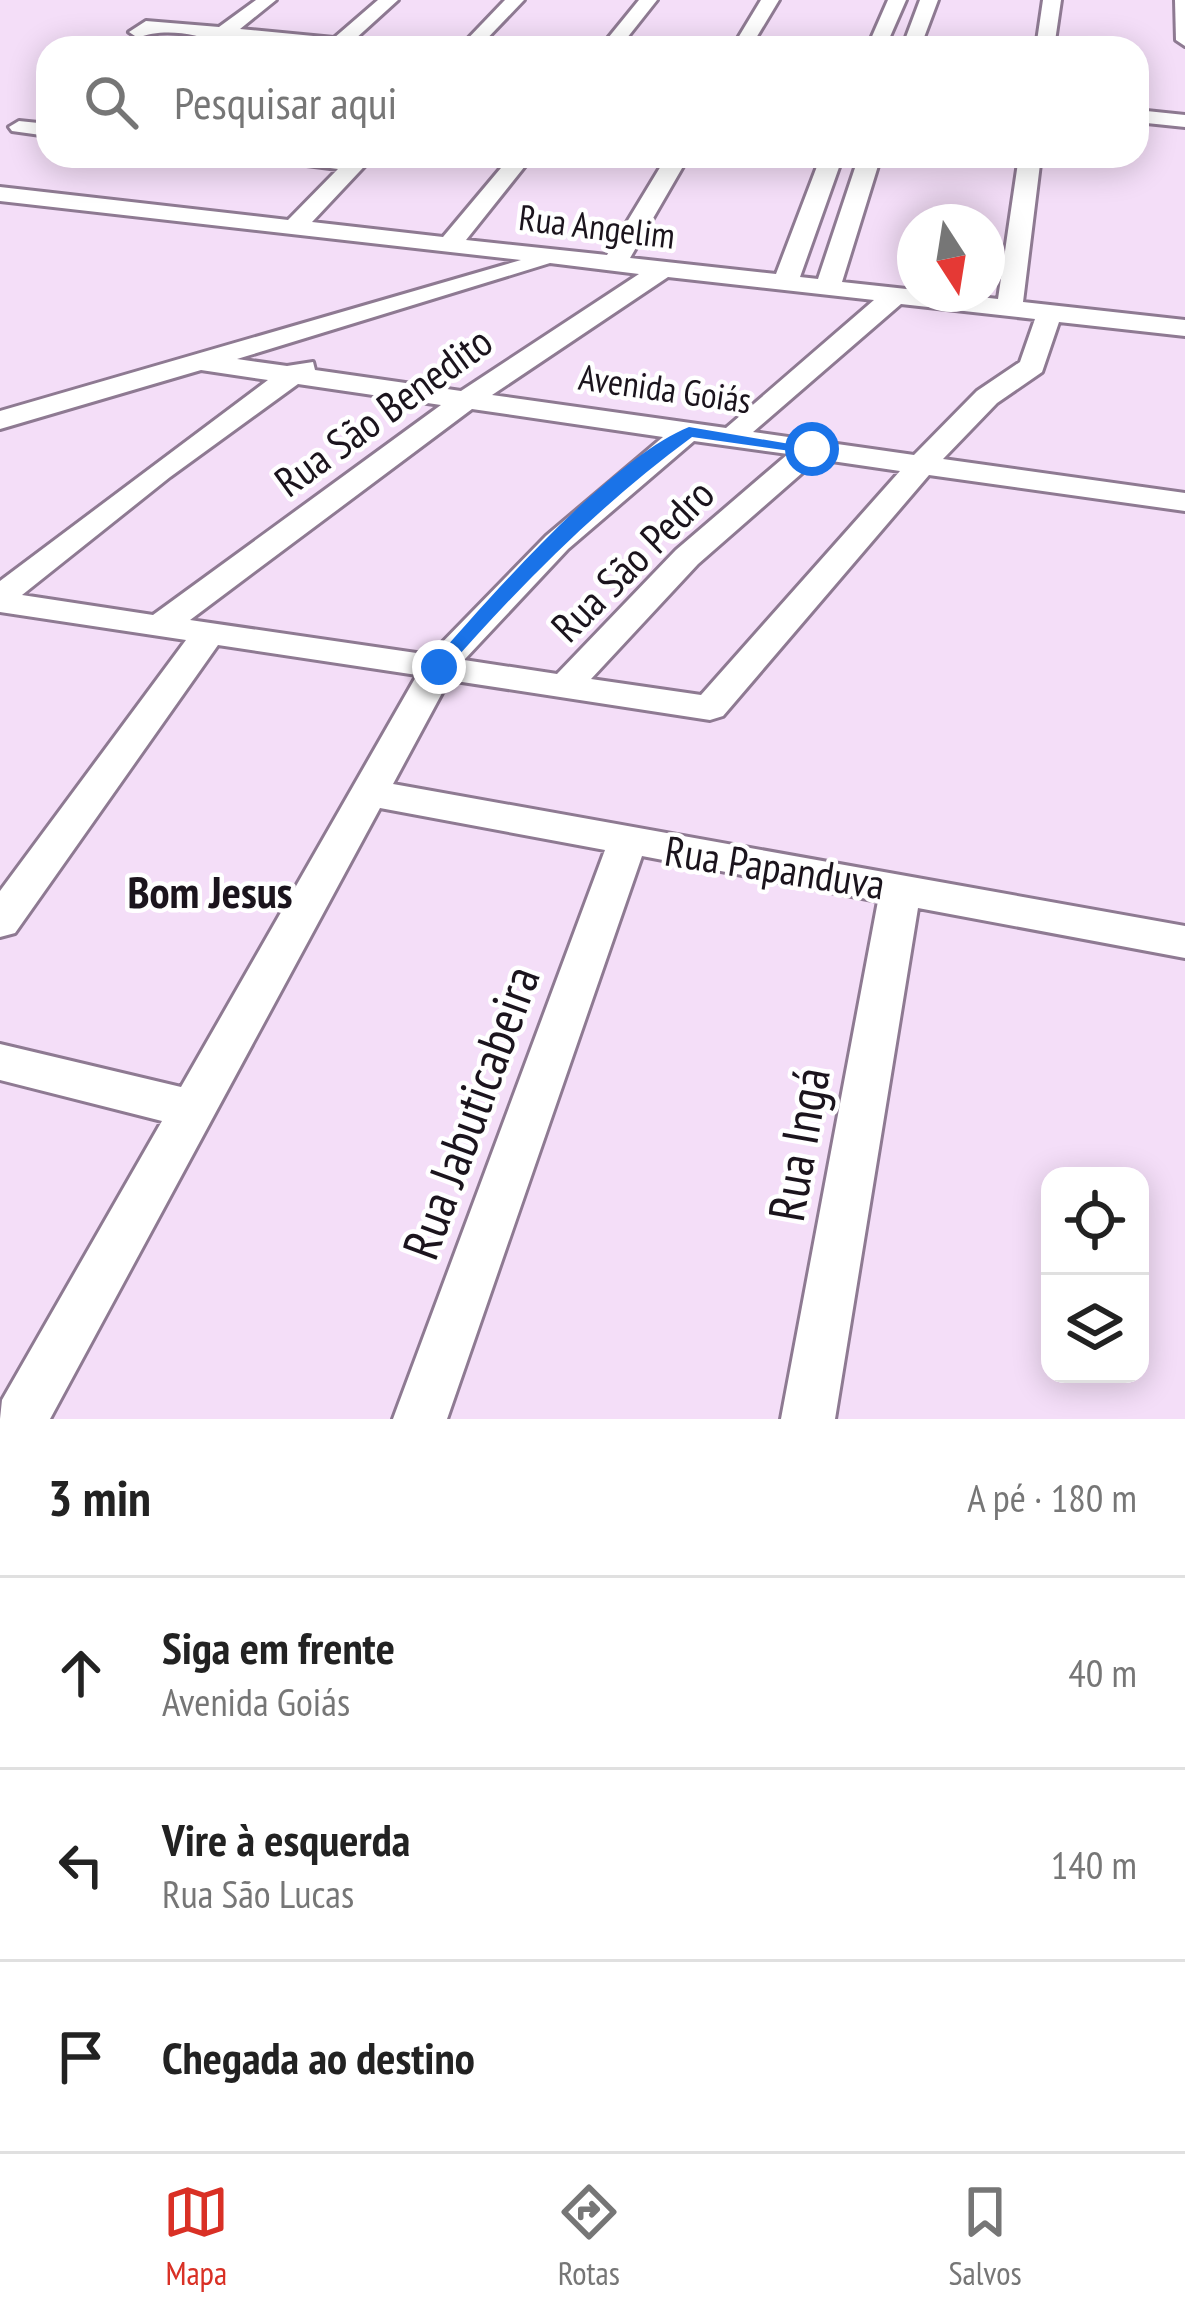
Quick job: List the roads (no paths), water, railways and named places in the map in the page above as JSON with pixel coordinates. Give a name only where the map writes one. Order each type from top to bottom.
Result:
[{"type":"street","points":[[219,36],[267,0]]},
{"type":"street","points":[[348,36],[389,0]]},
{"type":"street","points":[[480,36],[515,0]]},
{"type":"street","points":[[619,36],[648,0]]},
{"type":"street","points":[[749,36],[770,0]]},
{"type":"street","points":[[881,36],[897,0]]},
{"type":"street","points":[[916,36],[929,0]]},
{"type":"street","points":[[1047,36],[1052,0]]},
{"type":"street","points":[[1184,0],[1185,40]]},
{"type":"street","points":[[1149,117],[1185,121]]},
{"type":"street","points":[[19,127],[36,129]]},
{"type":"street","points":[[1149,127],[1185,130]]},
{"type":"street","points":[[293,227],[351,168]]},
{"type":"street","points":[[449,245],[512,168]]},
{"type":"street","points":[[615,263],[671,168]]},
{"type":"street","points":[[785,283],[828,168]]},
{"type":"street","points":[[827,288],[866,168]]},
{"type":"street","points":[[1009,309],[1028,168]]},
{"type":"street","name":"Rua Angelim","points":[[0,194],[1185,328]]},
{"type":"street","points":[[0,420],[558,257]]},
{"type":"street","name":"Rua São Benedito","points":[[158,628],[472,395],[662,269]]},
{"type":"street","points":[[740,428],[895,296]]},
{"type":"street","points":[[0,600],[207,636],[710,708],[928,460],[987,398],[1032,365],[1049,314]]},
{"type":"street","name":"Avenida Goiás","points":[[217,359],[812,449],[1185,491]]},
{"type":"street","points":[[0,600],[33,566],[300,370]]},
{"type":"street","name":"Avenida Goiás","points":[[472,395],[740,428],[1185,502]]},
{"type":"street","points":[[21,1419],[197,1110],[366,792],[439,667],[506,589],[612,488],[689,431]]},
{"type":"street","name":"Rua São Pedro","points":[[566,685],[687,557],[812,449]]},
{"type":"street","points":[[0,560],[33,566]]},
{"type":"street","points":[[0,922],[207,636]]},
{"type":"street","name":"Rua Papanduva","points":[[366,792],[1185,943]]},
{"type":"street","name":"Rua Jabuticabeira","points":[[420,1419],[627,843]]},
{"type":"street","name":"Rua Ingá","points":[[808,1419],[901,888]]},
{"type":"street","points":[[0,1063],[197,1110]]},
{"type":"district","name":"Bom Jesus","points":[[210,891]]}]
